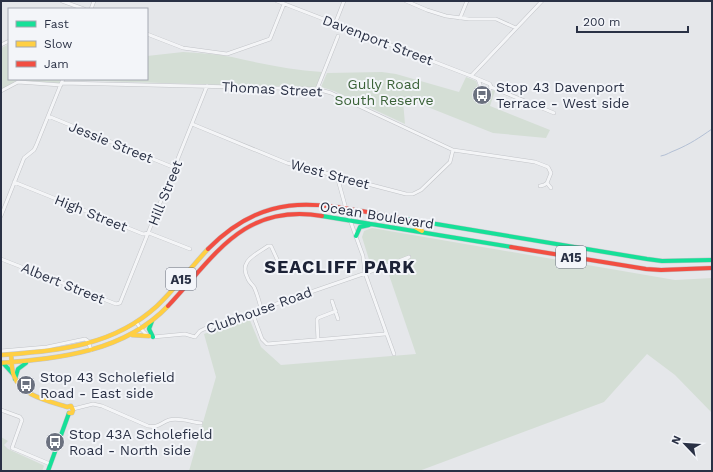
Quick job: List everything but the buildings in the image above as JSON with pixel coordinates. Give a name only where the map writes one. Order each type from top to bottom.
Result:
[{"type":"main road","name":"Ocean Boulevard","points":[[1,355],[90,344],[123,330],[136,322],[160,303],[212,244],[235,224],[259,212],[287,204],[316,204],[647,260],[712,260]]},
{"type":"main road","name":"Ocean Boulevard","points":[[2,363],[74,355],[126,337],[140,329],[154,318],[178,295],[218,250],[239,232],[276,216],[287,214],[309,214],[351,220],[646,269],[661,270],[712,268]]},
{"type":"main road","points":[[418,222],[415,223],[415,227],[431,234]]},
{"type":"main road","points":[[356,236],[360,227],[380,225]]},
{"type":"main road","points":[[126,337],[139,334],[151,336],[149,330],[154,318]]},
{"type":"main road","points":[[11,354],[14,377]]},
{"type":"main road","points":[[14,377],[16,371],[21,365],[33,360]]},
{"type":"main road","points":[[2,363],[7,366],[24,391],[67,407],[71,406],[73,409],[72,412],[69,413],[48,471]]},
{"type":"main road","points":[[67,407],[66,410],[69,413]]},
{"type":"street","points":[[62,1],[81,8]]},
{"type":"street","points":[[335,24],[344,1]]},
{"type":"street","points":[[406,1],[446,16],[496,19],[516,28]]},
{"type":"street","points":[[460,18],[467,1]]},
{"type":"street","points":[[471,76],[542,1]]},
{"type":"street","points":[[148,34],[183,48],[230,54],[270,38],[281,2]]},
{"type":"street","name":"Davenport Street","points":[[281,2],[471,76],[490,84],[491,87],[554,113]]},
{"type":"street","points":[[318,89],[338,36]]},
{"type":"street","name":"Davenport Street","points":[[478,79],[481,88],[484,90],[488,91],[491,87]]},
{"type":"street","name":"Thomas Street","points":[[1,91],[18,82],[318,89],[331,93],[453,150],[535,162],[548,167],[551,173],[547,182]]},
{"type":"street","points":[[1,216],[24,158],[34,150],[36,146],[62,82]]},
{"type":"street","name":"Hill Street","points":[[122,299],[207,86]]},
{"type":"street","name":"Jessie Street","points":[[48,116],[175,168]]},
{"type":"street","name":"West Street","points":[[192,124],[287,163],[406,194],[412,194],[421,190],[450,162],[453,150]]},
{"type":"street","points":[[337,176],[346,209],[363,256],[365,273],[394,354]]},
{"type":"street","name":"High Street","points":[[14,182],[143,234],[149,233],[190,250]]},
{"type":"street","points":[[540,186],[547,182],[551,188]]},
{"type":"street","points":[[261,308],[254,286],[248,280],[244,269],[245,264],[250,258],[268,246],[271,246],[282,270]]},
{"type":"street","name":"Clubhouse Road","points":[[151,336],[185,334],[196,337],[200,331],[204,329],[409,257]]},
{"type":"street","name":"Albert Street","points":[[1,259],[116,304],[120,303],[122,299]]},
{"type":"street","points":[[332,301],[338,319]]},
{"type":"street","points":[[318,340],[318,318],[336,311]]},
{"type":"street","points":[[252,312],[262,339],[265,343],[380,335],[385,334],[386,332]]},
{"type":"street","points":[[136,322],[140,329],[151,336]]},
{"type":"street","points":[[1,351],[47,347],[85,339],[90,344],[91,350]]},
{"type":"street","points":[[73,409],[93,404],[102,406],[148,426],[155,427],[169,420],[201,423]]},
{"type":"street","points":[[1,410],[20,417],[22,420],[12,448],[50,464]]},
{"type":"green space","points":[[8,44],[8,80],[17,80],[1,90],[1,48]]},
{"type":"green space","points":[[183,52],[208,54],[299,70],[322,72],[316,88],[68,80],[148,80],[148,56]]},
{"type":"green space","name":"Gully Road South Reserve","points":[[382,72],[396,74],[459,92],[466,77],[476,81],[480,92],[485,95],[493,90],[495,91],[490,106],[550,130],[546,138],[493,133],[410,100],[403,101],[405,124],[334,91],[321,87],[327,73]]},
{"type":"green space","points":[[17,80],[60,80],[59,83]]},
{"type":"green space","points":[[372,228],[675,280],[712,278],[712,413],[675,375],[647,354],[604,402],[419,471],[189,471],[216,377],[204,334],[249,318],[261,347],[281,365],[416,354],[385,261],[371,266],[362,237],[364,231]]},
{"type":"green space","points":[[1,437],[8,441],[4,445],[8,449],[43,465],[42,471],[1,471]]},
{"type":"waterway","points":[[661,156],[686,145],[712,129]]},
{"type":"traffic: fast","points":[[322,216],[511,247]]},
{"type":"traffic: fast","points":[[406,219],[647,259],[662,261],[712,260]]},
{"type":"traffic: fast","points":[[356,236],[360,227],[369,225]]},
{"type":"traffic: fast","points":[[152,321],[149,329],[153,337]]},
{"type":"traffic: fast","points":[[3,363],[14,375]]},
{"type":"traffic: fast","points":[[15,379],[18,369],[26,363]]},
{"type":"traffic: fast","points":[[48,471],[69,413]]},
{"type":"traffic: slow","points":[[418,221],[415,223],[415,227],[422,231]]},
{"type":"traffic: slow","points":[[1,355],[44,351],[84,344],[122,330],[140,320],[157,306],[208,249]]},
{"type":"traffic: slow","points":[[1,363],[69,355],[112,343],[132,334],[151,321],[168,306]]},
{"type":"traffic: slow","points":[[132,335],[149,336]]},
{"type":"traffic: slow","points":[[11,354],[13,373],[18,383],[29,393],[37,397],[67,407],[71,406],[73,410],[72,413],[69,413]]},
{"type":"traffic: jam","points":[[208,249],[232,229],[255,215],[278,208],[301,205],[326,206],[406,219]]},
{"type":"traffic: jam","points":[[168,306],[217,252],[233,237],[251,226],[271,218],[295,214],[322,216]]},
{"type":"traffic: jam","points":[[511,247],[646,269],[661,270],[712,268]]},
{"type":"place","name":"Stop 43 Davenport Terrace - West side","points":[[482,95]]},
{"type":"place","name":"Stop 43 Scholefield Road - East side","points":[[26,385]]},
{"type":"place","name":"Stop 43A Scholefield Road - North side","points":[[55,442]]},
{"type":"district","name":"SEACLIFF PARK","points":[[340,266]]}]
